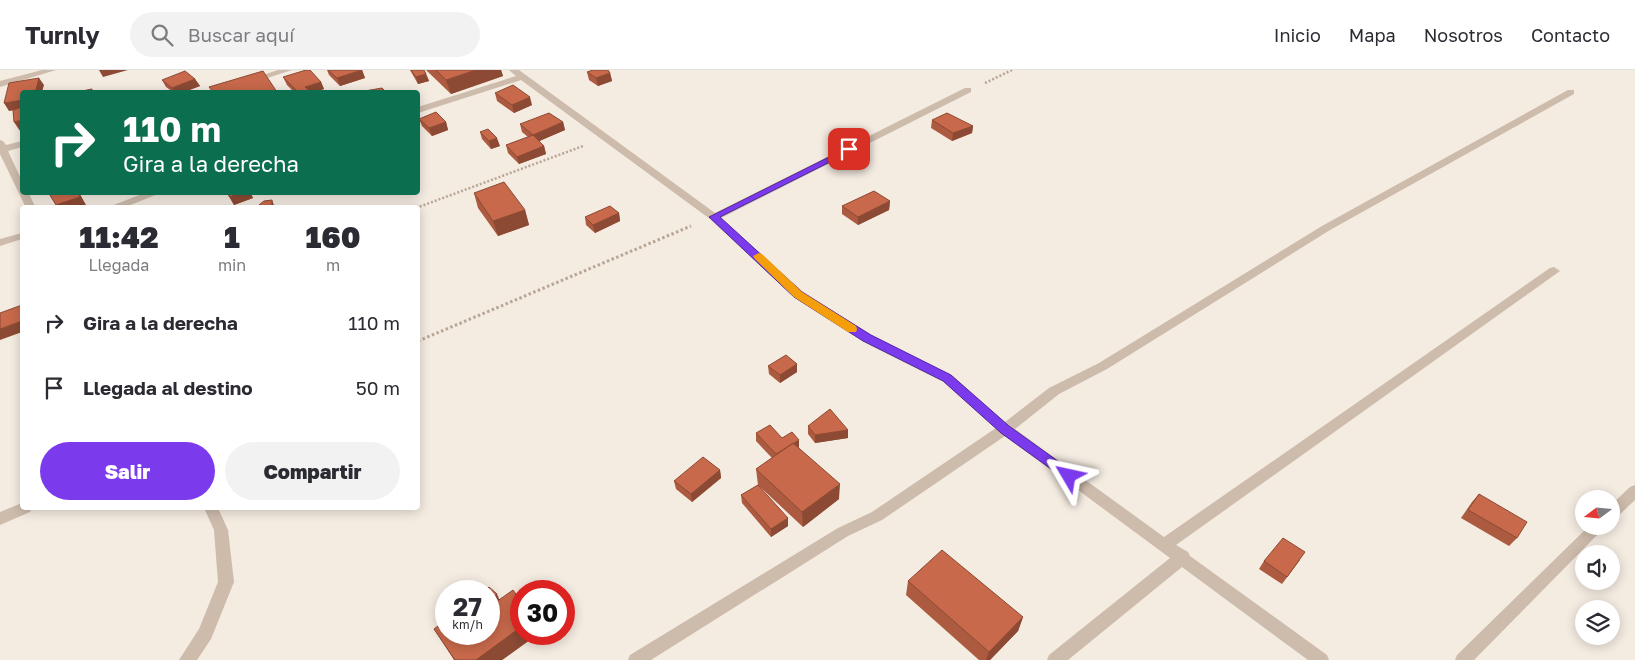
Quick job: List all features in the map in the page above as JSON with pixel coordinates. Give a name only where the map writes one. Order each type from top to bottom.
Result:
[{"type":"street","points":[[0,84],[52,70]]},
{"type":"street","points":[[215,90],[288,70]]},
{"type":"street","points":[[513,70],[714,217],[798,294],[867,338],[947,378],[1005,429],[1183,557],[1321,660]]},
{"type":"street","points":[[420,109],[522,76]]},
{"type":"street","points":[[714,217],[968,90]]},
{"type":"street","points":[[636,660],[843,532],[877,516],[1005,429],[1054,391],[1103,366],[1326,228],[1571,92]]},
{"type":"street","points":[[20,144],[1,148],[20,186]]},
{"type":"street","points":[[121,205],[149,195]]},
{"type":"street","points":[[0,243],[20,237]]},
{"type":"street","points":[[1165,545],[1554,271]]},
{"type":"street","points":[[1620,505],[1635,491]]},
{"type":"street","points":[[0,519],[20,510]]},
{"type":"street","points":[[187,660],[205,634],[226,582],[222,530],[212,510]]},
{"type":"street","points":[[1463,660],[1590,535]]},
{"type":"street","points":[[1055,660],[1183,557]]},
{"type":"path","points":[[968,90],[1012,70]]},
{"type":"path","points":[[420,207],[605,138]]},
{"type":"path","points":[[420,340],[714,217]]},
{"type":"building","points":[[310,70],[321,82],[305,87],[309,90],[296,90],[283,77]]},
{"type":"building","points":[[328,70],[362,70],[337,78]]},
{"type":"building","points":[[411,70],[424,70],[426,74],[416,77]]},
{"type":"building","points":[[436,70],[476,70],[446,80]]},
{"type":"building","points":[[608,70],[610,73],[596,78],[587,72]]},
{"type":"building","points":[[185,71],[195,79],[172,88],[162,80]]},
{"type":"building","points":[[263,71],[276,90],[211,90],[209,87]]},
{"type":"building","points":[[39,78],[36,90],[20,90],[20,100],[4,103],[9,83]]},
{"type":"building","points":[[513,85],[530,97],[512,105],[495,93]]},
{"type":"building","points":[[20,108],[20,120],[14,122],[13,110]]},
{"type":"building","points":[[436,112],[446,122],[429,128],[420,119]]},
{"type":"building","points":[[549,113],[563,122],[533,135],[520,124]]},
{"type":"building","points":[[947,113],[973,126],[953,133],[932,120]]},
{"type":"building","points":[[488,129],[497,138],[489,141],[480,132]]},
{"type":"building","points":[[533,135],[544,146],[517,157],[506,145]]},
{"type":"building","points":[[504,182],[525,210],[493,221],[474,193]]},
{"type":"building","points":[[874,191],[890,201],[858,217],[842,206]]},
{"type":"building","points":[[50,195],[79,195],[80,197],[56,205]]},
{"type":"building","points":[[272,200],[272,205],[259,205],[264,201]]},
{"type":"building","points":[[610,206],[619,213],[593,225],[585,217]]},
{"type":"building","points":[[20,306],[20,322],[0,329],[0,313]]},
{"type":"building","points":[[786,355],[797,364],[780,375],[768,366]]},
{"type":"building","points":[[830,409],[848,430],[815,435],[808,426]]},
{"type":"building","points":[[770,425],[782,438],[792,432],[799,440],[776,454],[756,433]]},
{"type":"building","points":[[793,443],[840,484],[802,512],[756,469]]},
{"type":"building","points":[[703,457],[720,470],[691,494],[674,481]]},
{"type":"building","points":[[758,485],[788,518],[771,529],[741,495]]},
{"type":"building","points":[[1479,494],[1527,522],[1517,538],[1468,510]]},
{"type":"building","points":[[1283,538],[1305,552],[1287,577],[1264,561]]},
{"type":"building","points":[[942,550],[1023,617],[989,652],[908,581]]},
{"type":"building","points":[[510,592],[510,635],[500,642],[500,599]]},
{"type":"building","points":[[445,645],[496,645],[476,660],[455,660]]},
{"type":"slow traffic","points":[[759,256],[798,294],[852,329]]},
{"type":"route","points":[[849,149],[714,217],[798,294],[839,322],[867,338],[947,378],[1005,429],[1069,476]]}]
